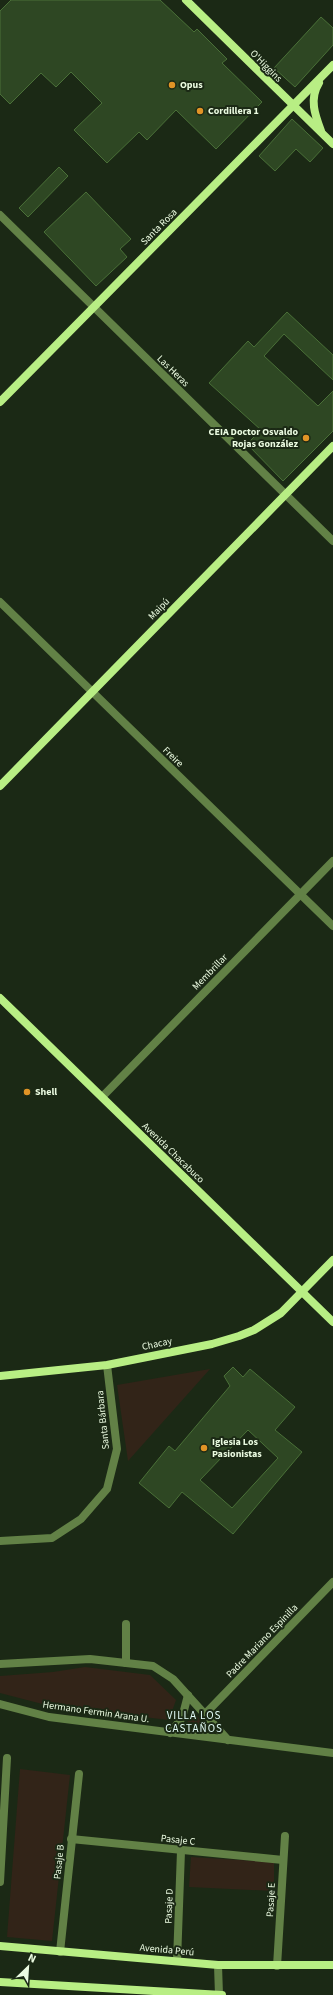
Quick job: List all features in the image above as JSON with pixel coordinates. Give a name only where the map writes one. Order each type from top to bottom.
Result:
[{"type":"main road","name":"O'Higgins","points":[[186,0],[292,106],[333,144]]},
{"type":"main road","name":"Santa Rosa","points":[[0,402],[330,68]]},
{"type":"main road","points":[[322,133],[314,108],[314,91],[330,68]]},
{"type":"main road","name":"Maipú","points":[[0,786],[333,446]]},
{"type":"main road","name":"Avenida Chacabuco","points":[[0,998],[333,1322]]},
{"type":"main road","name":"Chacay","points":[[0,1376],[107,1365],[212,1344],[240,1336],[274,1318],[333,1260]]},
{"type":"main road","name":"Avenida Perú","points":[[0,1946],[218,1965],[333,1965]]},
{"type":"main road","points":[[0,1982],[222,1995]]},
{"type":"street","name":"Las Heras","points":[[0,215],[333,541]]},
{"type":"street","name":"Freire","points":[[0,602],[333,926]]},
{"type":"street","name":"Membrillar","points":[[102,1097],[333,861]]},
{"type":"street","name":"Santa Bárbara","points":[[0,1541],[52,1538],[81,1519],[107,1489],[117,1449],[107,1365]]},
{"type":"street","name":"Padre Mariano Espinilla","points":[[205,1714],[330,1590],[333,1582]]},
{"type":"street","points":[[126,1624],[126,1663]]},
{"type":"street","points":[[0,1664],[90,1659],[153,1666],[173,1679],[228,1740]]},
{"type":"street","points":[[170,1733],[182,1718],[188,1695]]},
{"type":"street","name":"Hermano Fermin Arana U.","points":[[0,1704],[49,1717],[333,1753]]},
{"type":"street","points":[[0,1882],[2,1807],[7,1758]]},
{"type":"street","name":"Pasaje B","points":[[60,1952],[79,1774]]},
{"type":"street","name":"Pasaje E","points":[[277,1966],[284,1836]]},
{"type":"street","name":"Pasaje C","points":[[71,1839],[283,1860]]},
{"type":"street","name":"Pasaje D","points":[[177,1961],[181,1851]]},
{"type":"street","points":[[218,1965],[219,1995]]},
{"type":"shaded area","points":[[210,1369],[128,1461],[117,1385]]},
{"type":"shaded area","points":[[85,1667],[150,1675],[176,1700],[169,1720],[50,1706],[0,1693],[0,1676],[53,1672]]},
{"type":"shaded area","points":[[193,1711],[208,1729],[186,1725]]},
{"type":"shaded area","points":[[20,1769],[70,1775],[52,1941],[7,1937]]},
{"type":"shaded area","points":[[191,1857],[274,1862],[274,1891],[189,1887]]},
{"type":"building","points":[[11,0],[160,0],[194,32],[197,29],[227,59],[222,63],[262,102],[216,149],[176,110],[147,140],[139,132],[107,163],[74,130],[102,103],[71,72],[56,87],[41,73],[10,104],[0,94],[0,11]]},
{"type":"building","points":[[321,17],[333,28],[333,45],[295,87],[274,68]]},
{"type":"building","points":[[292,119],[323,148],[310,162],[296,149],[275,171],[259,156]]},
{"type":"building","points":[[59,167],[68,176],[28,217],[19,208]]},
{"type":"building","points":[[86,192],[131,239],[120,249],[127,257],[96,286],[44,232]]},
{"type":"building","points":[[287,312],[333,355],[333,380],[284,334],[264,356],[318,406],[333,391],[333,431],[283,481],[247,444],[261,430],[209,383],[248,341],[254,347]]},
{"type":"building","name":"Iglesia Los Pasionistas","points":[[233,1367],[243,1377],[250,1369],[295,1407],[275,1430],[302,1452],[233,1534],[182,1492],[169,1508],[139,1483],[169,1446],[175,1451],[230,1386],[224,1376]],"holes":[[[248,1430],[278,1458],[232,1508],[200,1480]]]},
{"type":"place","name":"Opus","points":[[172,85]]},
{"type":"place","name":"Cordillera 1","points":[[200,111]]},
{"type":"place","name":"CEIA Doctor Osvaldo Rojas González","points":[[306,438]]},
{"type":"place","name":"Shell","points":[[27,1092]]},
{"type":"place","name":"Iglesia Los Pasionistas","points":[[204,1448]]},
{"type":"district","name":"VILLA LOS CASTAÑOS","points":[[194,1721]]}]
